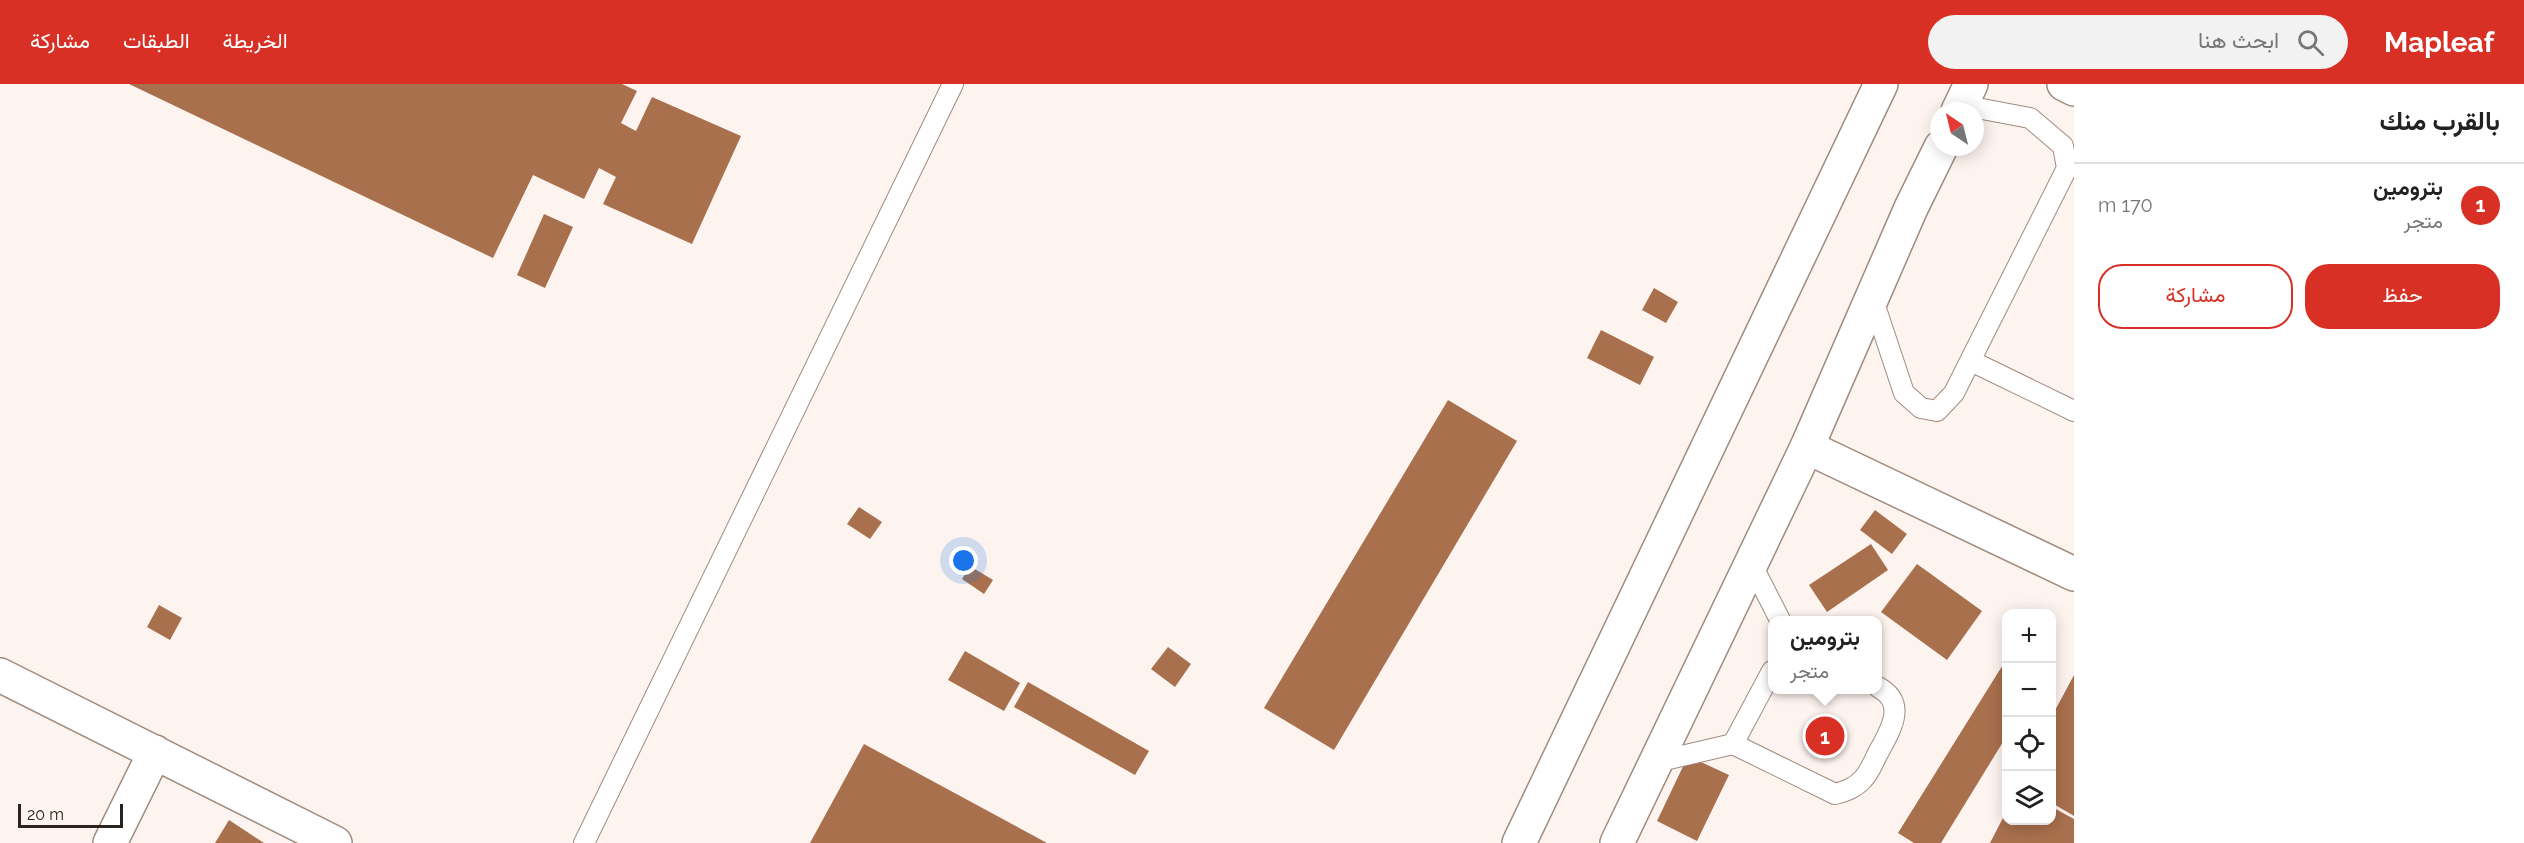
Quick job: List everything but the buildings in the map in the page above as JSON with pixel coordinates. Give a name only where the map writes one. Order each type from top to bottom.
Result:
[{"type":"street","points":[[1519,843],[1881,84]]},
{"type":"street","points":[[2064,84],[2074,89]]},
{"type":"street","points":[[1617,843],[1807,447],[1937,156]]},
{"type":"street","points":[[1807,447],[2074,574]]},
{"type":"street","points":[[0,675],[335,843]]},
{"type":"street","points":[[111,843],[155,752]]},
{"type":"lane","points":[[584,843],[952,84]]},
{"type":"lane","points":[[1872,297],[1904,393],[1922,408],[1937,411],[1954,393],[2067,168],[2063,146],[2030,118],[1964,100]]},
{"type":"lane","points":[[1971,361],[2074,411]]},
{"type":"lane","points":[[1751,563],[1778,616]]},
{"type":"lane","points":[[1733,744],[1768,680]]},
{"type":"lane","points":[[1656,762],[1733,744],[1835,794],[1850,790],[1864,779],[1893,725],[1895,708],[1887,692],[1882,689]]},
{"type":"place","name":"بترومين","points":[[1825,736]]}]
